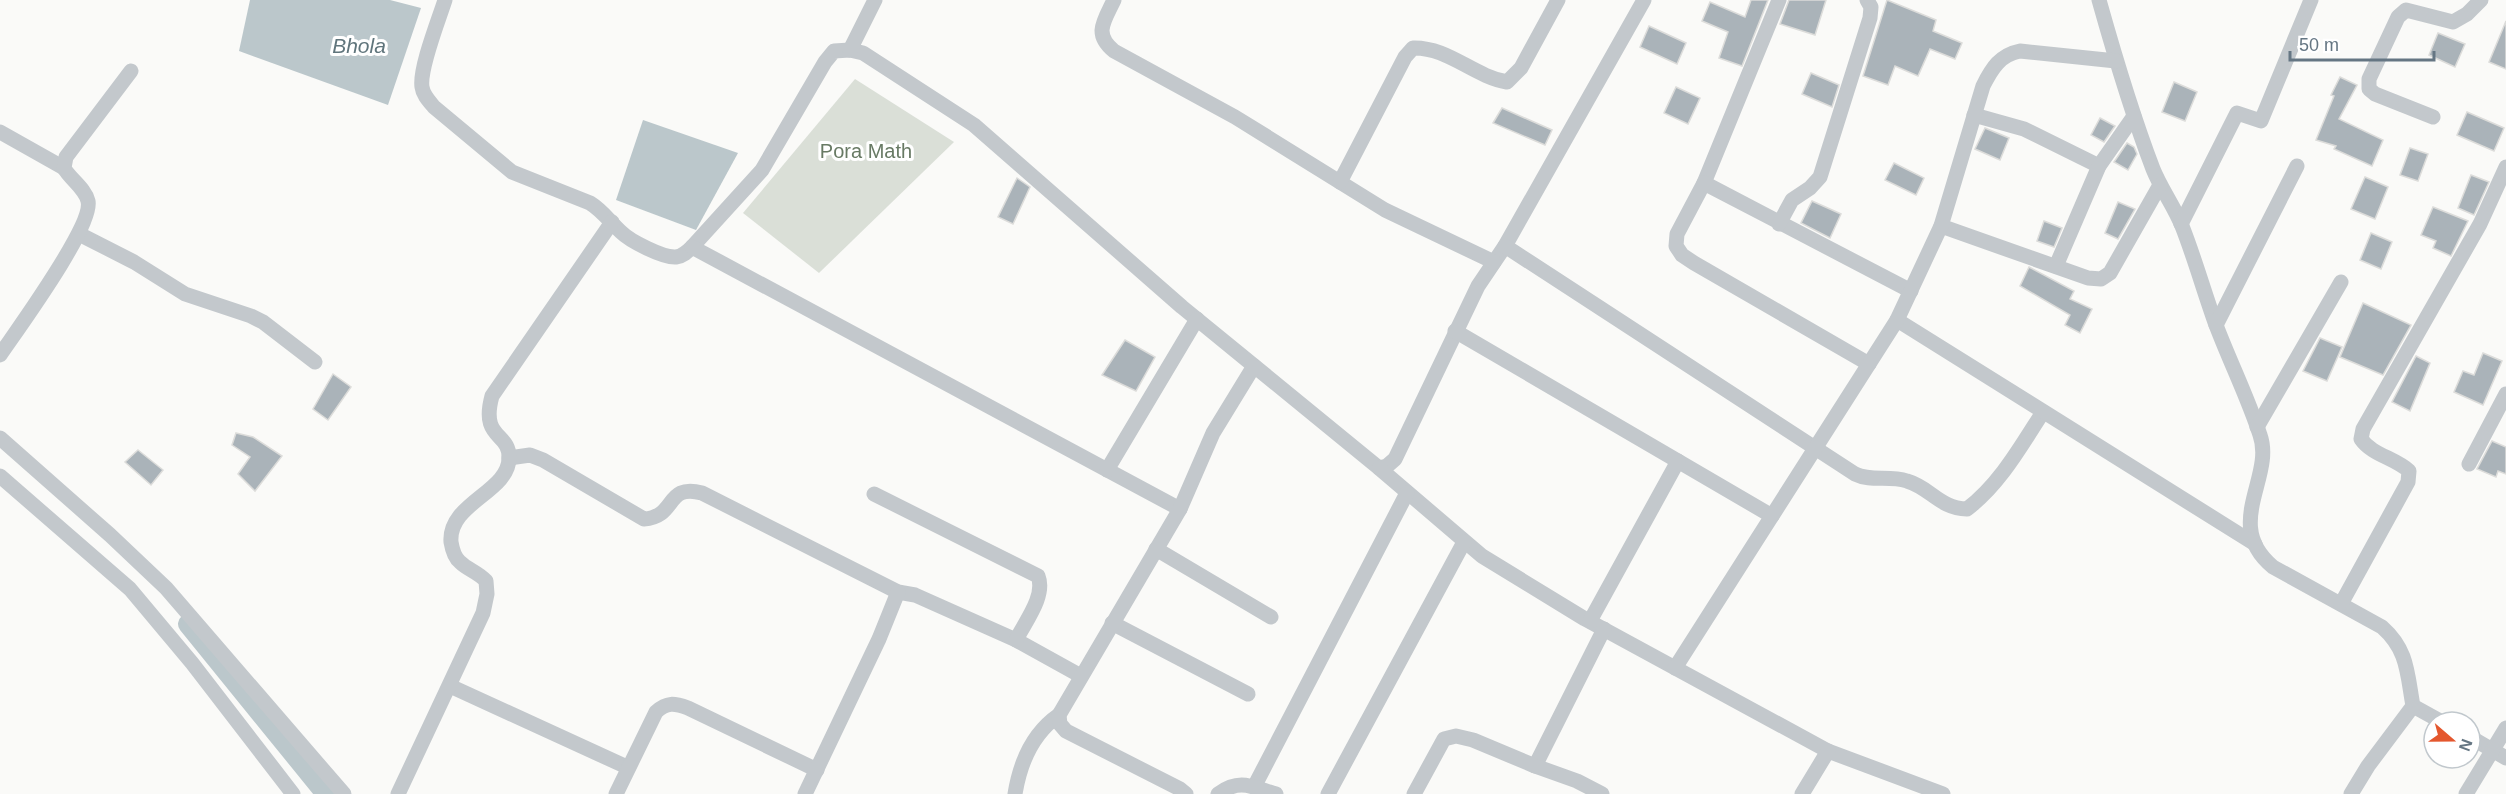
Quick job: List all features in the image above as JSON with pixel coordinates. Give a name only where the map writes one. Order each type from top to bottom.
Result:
[{"type":"street","points":[[445,0],[423,72],[422,86],[426,97],[434,107],[512,172],[590,203],[621,233],[664,255],[675,257],[684,254],[692,247],[762,170],[825,62],[834,51],[849,50],[863,53],[974,125],[1197,319],[1379,468],[1482,556],[1604,629],[1828,750],[1943,794]]},
{"type":"street","points":[[849,50],[874,0]]},
{"type":"street","points":[[1114,0],[1103,22],[1101,36],[1114,51],[1235,117],[1385,210],[1494,262]]},
{"type":"street","points":[[1340,182],[1405,57],[1413,48],[1438,51],[1495,80],[1507,82],[1521,68],[1558,0]]},
{"type":"street","points":[[1379,468],[1387,466],[1395,459],[1478,286],[1505,246],[1644,0]]},
{"type":"street","points":[[1779,0],[1704,183],[1677,234],[1676,246],[1682,255],[1869,364]]},
{"type":"street","points":[[1779,224],[1792,200],[1810,188],[1820,177],[1870,18],[1871,7],[1867,0]]},
{"type":"street","points":[[2100,0],[2116,61],[2134,116],[2160,185],[2181,224],[2216,325],[2261,437],[2262,450],[2252,506],[2255,544],[2262,558],[2274,567],[2382,627],[2396,639],[2404,657],[2413,706],[2368,766],[2351,794]]},
{"type":"street","points":[[2181,224],[2237,113],[2261,121],[2311,0]]},
{"type":"street","points":[[2433,117],[2375,94],[2369,88],[2369,79],[2398,17],[2406,10],[2453,22],[2467,14],[2481,0]]},
{"type":"street","points":[[1675,668],[1897,320],[1941,226],[1983,86],[1992,69],[2006,54],[2020,51],[2116,61]]},
{"type":"street","points":[[64,168],[66,157],[131,71]]},
{"type":"street","points":[[1974,115],[2024,129],[2099,166]]},
{"type":"street","points":[[2056,266],[2099,166],[2134,116]]},
{"type":"street","points":[[0,132],[64,168],[86,195],[89,203],[79,234],[0,355]]},
{"type":"street","points":[[2216,325],[2297,166]]},
{"type":"street","points":[[2341,604],[2408,482],[2409,471],[2366,446],[2361,439],[2364,429],[2501,196],[2506,167]]},
{"type":"street","points":[[1704,183],[1911,291]]},
{"type":"street","points":[[1941,226],[2088,278],[2101,279],[2110,273],[2160,185]]},
{"type":"street","points":[[398,794],[483,613],[487,594],[486,581],[477,571],[459,562],[452,547],[450,533],[458,517],[506,472],[509,458],[507,447],[489,425],[488,411],[492,396],[612,222]]},
{"type":"street","points":[[79,234],[134,262],[185,294],[263,322],[315,362]]},
{"type":"street","points":[[1505,246],[1864,479],[1904,480],[1914,483],[1943,504],[1956,509],[1967,509],[2001,473],[2043,412]]},
{"type":"street","points":[[692,247],[1180,509]]},
{"type":"street","points":[[2257,427],[2341,282]]},
{"type":"street","points":[[1107,470],[1197,319]]},
{"type":"street","points":[[1897,320],[2255,544]]},
{"type":"street","points":[[1455,331],[1772,516]]},
{"type":"street","points":[[1015,794],[1024,762],[1039,733],[1059,715],[1180,509],[1212,433],[1254,366]]},
{"type":"street","points":[[2469,464],[2506,394]]},
{"type":"street","points":[[0,438],[110,534],[166,588],[344,794]]},
{"type":"street","points":[[509,458],[530,456],[543,460],[644,519],[654,519],[661,515],[680,491],[689,489],[702,493],[898,592],[915,595],[1016,640],[1081,676]]},
{"type":"street","points":[[1590,621],[1678,461]]},
{"type":"street","points":[[0,476],[130,590],[192,663],[293,794]]},
{"type":"street","points":[[1254,788],[1407,493]]},
{"type":"street","points":[[874,494],[1038,576],[1041,584],[1039,594],[1016,640]]},
{"type":"street","points":[[1328,794],[1464,542]]},
{"type":"street","points":[[1156,549],[1271,617]]},
{"type":"street","points":[[805,794],[879,639],[898,592]]},
{"type":"street","points":[[1112,623],[1248,694]]},
{"type":"street","points":[[1534,766],[1604,629]]},
{"type":"street","points":[[450,686],[627,767]]},
{"type":"street","points":[[615,794],[656,712],[665,704],[676,703],[817,771]]},
{"type":"street","points":[[2413,706],[2422,711]]},
{"type":"street","points":[[1059,715],[1060,724],[1066,731],[1186,794]]},
{"type":"street","points":[[2466,794],[2500,754],[2506,728]]},
{"type":"street","points":[[1414,794],[1444,739],[1456,736],[1473,740],[1534,766],[1578,781],[1602,794]]},
{"type":"street","points":[[2482,744],[2500,754]]},
{"type":"street","points":[[1802,794],[1828,750]]},
{"type":"street","points":[[1218,794],[1230,785],[1242,784],[1276,794]]},
{"type":"green space","name":"Pora Math","points":[[855,79],[954,142],[819,273],[743,213]]},
{"type":"water","name":"Bhola","points":[[250,0],[390,0],[421,8],[388,105],[239,51]]},
{"type":"water","points":[[643,120],[738,153],[696,230],[616,200]]},
{"type":"building","points":[[1751,0],[1768,0],[1742,66],[1719,58],[1728,32],[1702,21],[1710,2],[1745,17]]},
{"type":"building","points":[[1789,0],[1826,0],[1815,35],[1780,24]]},
{"type":"building","points":[[1887,0],[1936,20],[1933,31],[1962,43],[1955,59],[1930,49],[1918,76],[1895,66],[1888,85],[1863,76]]},
{"type":"building","points":[[2506,21],[2506,69],[2489,62]]},
{"type":"building","points":[[1649,26],[1686,43],[1677,64],[1640,47]]},
{"type":"building","points":[[2438,33],[2465,44],[2455,67],[2429,55]]},
{"type":"building","points":[[1811,73],[1839,85],[1832,107],[1802,94]]},
{"type":"building","points":[[2340,77],[2357,85],[2339,119],[2383,140],[2372,166],[2334,149],[2336,146],[2316,140],[2334,96],[2331,95]]},
{"type":"building","points":[[2174,82],[2197,92],[2185,121],[2162,112]]},
{"type":"building","points":[[1676,87],[1700,98],[1688,124],[1664,113]]},
{"type":"building","points":[[1502,108],[1552,130],[1545,145],[1493,123]]},
{"type":"building","points":[[2467,112],[2504,128],[2494,151],[2457,135]]},
{"type":"building","points":[[2100,118],[2115,126],[2104,142],[2091,135]]},
{"type":"building","points":[[1985,128],[2009,138],[2000,160],[1975,149]]},
{"type":"building","points":[[2127,143],[2134,147],[2137,154],[2128,170],[2114,162]]},
{"type":"building","points":[[2410,148],[2428,154],[2418,181],[2400,175]]},
{"type":"building","points":[[1894,163],[1924,178],[1916,195],[1885,180]]},
{"type":"building","points":[[2471,175],[2489,182],[2474,215],[2458,208]]},
{"type":"building","points":[[2365,177],[2388,187],[2375,219],[2351,209]]},
{"type":"building","points":[[1017,178],[1030,187],[1013,224],[998,217]]},
{"type":"building","points":[[1812,201],[1841,214],[1830,238],[1801,223]]},
{"type":"building","points":[[2118,202],[2135,209],[2118,239],[2105,233]]},
{"type":"building","points":[[2433,207],[2468,221],[2451,256],[2433,248],[2436,241],[2421,235]]},
{"type":"building","points":[[2044,221],[2062,228],[2054,247],[2037,241]]},
{"type":"building","points":[[2371,233],[2392,242],[2381,269],[2360,260]]},
{"type":"building","points":[[2029,267],[2074,291],[2070,299],[2092,309],[2080,333],[2065,325],[2070,315],[2020,286]]},
{"type":"building","points":[[2363,303],[2411,325],[2383,375],[2340,357]]},
{"type":"building","points":[[2320,338],[2342,347],[2327,381],[2303,371]]},
{"type":"building","points":[[1125,340],[1155,357],[1136,391],[1102,375]]},
{"type":"building","points":[[2483,353],[2502,361],[2483,405],[2454,392],[2463,371],[2474,375]]},
{"type":"building","points":[[2416,356],[2430,363],[2410,411],[2392,402]]},
{"type":"building","points":[[333,374],[351,387],[328,420],[313,409]]},
{"type":"building","points":[[236,433],[253,437],[282,456],[255,491],[238,474],[250,457],[232,445]]},
{"type":"building","points":[[2492,441],[2506,447],[2506,474],[2498,471],[2496,477],[2477,469]]},
{"type":"building","points":[[138,450],[163,470],[151,485],[125,462]]},
{"type":"waterway","points":[[188,624],[326,794]]}]
